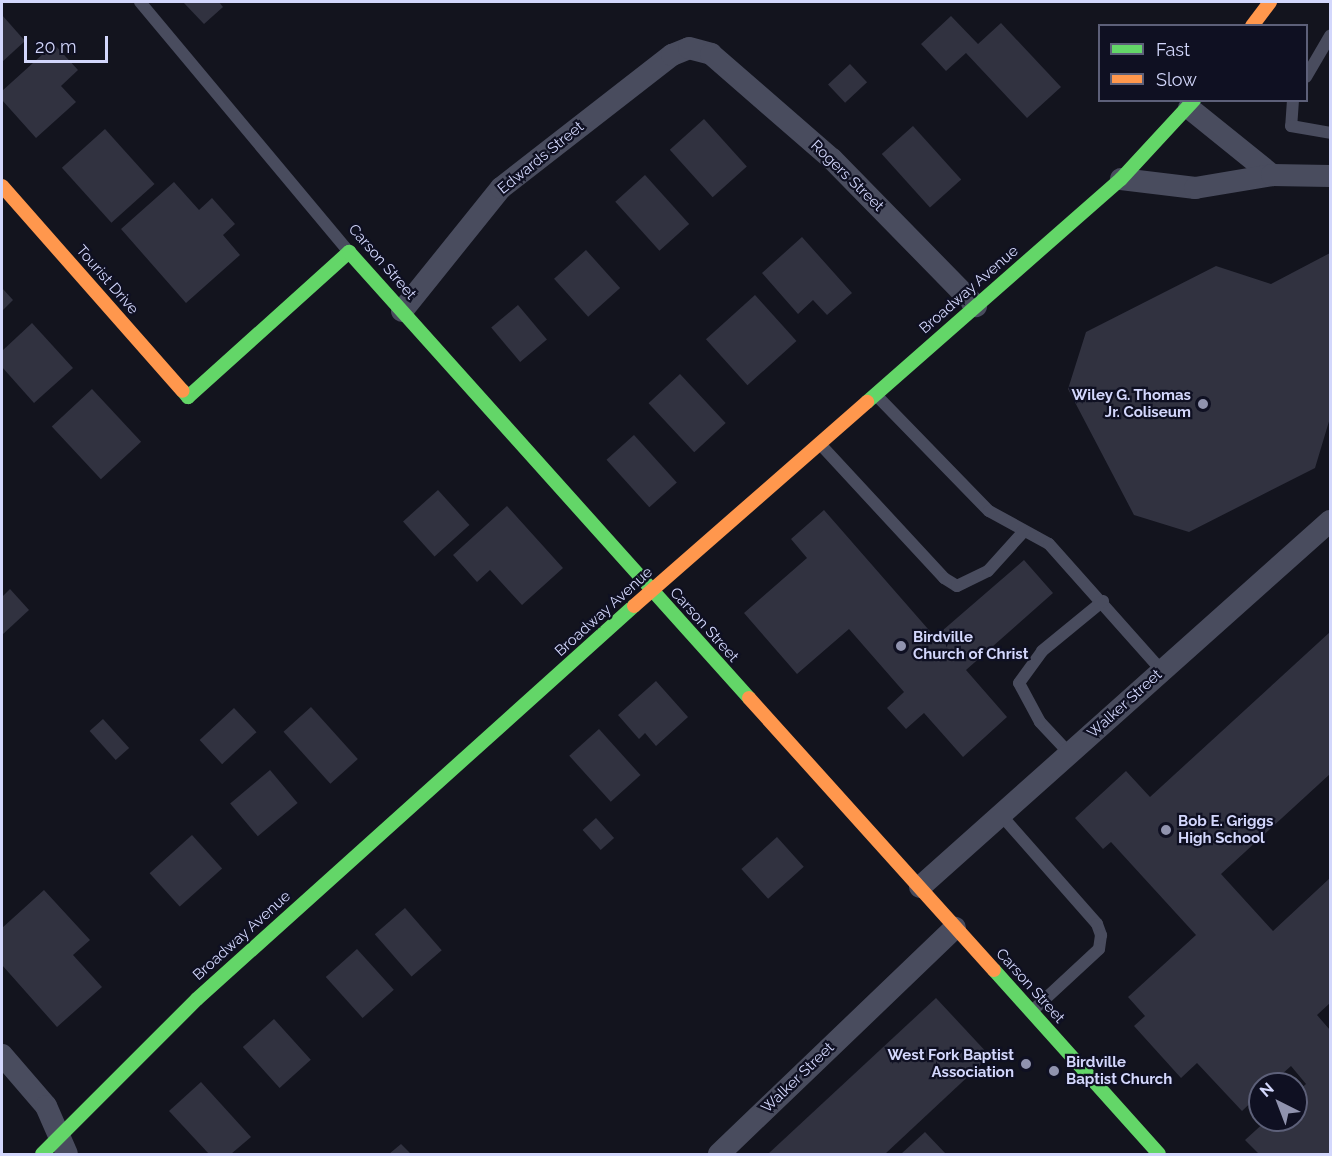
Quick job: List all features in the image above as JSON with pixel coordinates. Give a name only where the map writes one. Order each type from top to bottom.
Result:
[{"type":"street","points":[[1254,24],[1270,2]]},
{"type":"street","name":"Edwards Street","points":[[402,311],[501,188],[672,55],[689,48],[711,54]]},
{"type":"street","name":"Rogers Street","points":[[711,54],[832,159],[976,306]]},
{"type":"street","points":[[1192,104],[1272,175]]},
{"type":"street","name":"Broadway Avenue","points":[[42,1155],[62,1146],[197,999],[651,591],[1121,179],[1192,104]]},
{"type":"street","points":[[1121,179],[1195,188],[1272,175],[1330,176]]},
{"type":"street","name":"Tourist Drive","points":[[2,186],[188,397],[349,252]]},
{"type":"street","name":"Carson Street","points":[[349,252],[651,591],[1160,1155]]},
{"type":"street","name":"Walker Street","points":[[920,887],[1330,521]]},
{"type":"street","name":"Walker Street","points":[[719,1155],[956,928]]},
{"type":"street","points":[[2,1055],[46,1106],[62,1146]]},
{"type":"lane","name":"Carson Street","points":[[140,2],[349,252]]},
{"type":"lane","points":[[1308,74],[1330,36]]},
{"type":"lane","points":[[1293,102],[1292,126],[1330,133]]},
{"type":"lane","points":[[875,394],[989,511],[1049,544],[1103,601],[1162,671]]},
{"type":"lane","points":[[819,443],[944,578],[957,586],[988,571],[1024,531]]},
{"type":"lane","points":[[1070,754],[1040,722],[1019,683],[1042,651],[1103,601]]},
{"type":"lane","points":[[1001,815],[1097,924],[1101,935],[1099,949],[1031,1012]]},
{"type":"building","points":[[183,2],[219,2],[223,7],[204,24]]},
{"type":"building","points":[[2,15],[25,41],[2,62]]},
{"type":"building","points":[[951,16],[978,44],[1001,23],[1061,87],[1027,118],[966,53],[946,71],[921,44]]},
{"type":"building","points":[[54,44],[78,70],[61,86],[76,102],[36,138],[2,100],[2,91]]},
{"type":"building","points":[[850,64],[867,82],[845,103],[828,84]]},
{"type":"building","points":[[704,119],[747,167],[713,197],[670,150]]},
{"type":"building","points":[[913,126],[961,180],[930,208],[882,154]]},
{"type":"building","points":[[105,129],[155,184],[111,223],[62,168]]},
{"type":"building","points":[[645,175],[689,224],[659,251],[615,202]]},
{"type":"building","points":[[174,182],[199,210],[212,198],[235,224],[223,235],[240,255],[186,303],[121,229]]},
{"type":"building","points":[[802,237],[852,293],[827,315],[813,300],[798,314],[762,273]]},
{"type":"building","points":[[586,250],[620,288],[588,317],[554,279]]},
{"type":"building","name":"Wiley G. Thomas Jr. Coliseum","points":[[1330,253],[1330,418],[1315,468],[1189,532],[1134,515],[1068,389],[1086,332],[1216,266],[1271,284]]},
{"type":"building","points":[[2,288],[13,300],[2,311]]},
{"type":"building","points":[[755,295],[796,341],[747,385],[706,339]]},
{"type":"building","points":[[518,305],[547,339],[520,362],[491,327]]},
{"type":"building","points":[[32,323],[73,368],[34,403],[2,367],[2,351]]},
{"type":"building","points":[[680,374],[726,423],[694,452],[649,403]]},
{"type":"building","points":[[92,389],[141,442],[101,479],[52,427]]},
{"type":"building","points":[[634,435],[677,483],[649,507],[607,460]]},
{"type":"building","points":[[438,490],[469,525],[435,556],[403,521]]},
{"type":"building","points":[[507,506],[563,568],[522,605],[490,570],[477,582],[453,555]]},
{"type":"building","points":[[824,510],[935,637],[1024,560],[1053,593],[966,670],[1007,717],[963,757],[924,713],[906,729],[887,708],[904,692],[849,629],[797,674],[744,613],[807,558],[791,539]]},
{"type":"building","points":[[10,589],[29,610],[2,635],[2,597]]},
{"type":"building","points":[[1330,632],[1330,774],[1221,874],[1273,931],[1330,878],[1330,1003],[1317,1015],[1330,1030],[1330,1154],[1259,1154],[1245,1140],[1254,1132],[1308,1132],[1308,1072],[1296,1072],[1291,1066],[1284,1072],[1248,1072],[1248,1105],[1242,1111],[1197,1063],[1181,1078],[1134,1026],[1145,1016],[1128,997],[1196,935],[1111,842],[1103,849],[1075,818],[1126,771],[1150,797]]},
{"type":"building","points":[[656,681],[688,717],[656,746],[645,733],[639,739],[618,715]]},
{"type":"building","points":[[311,707],[358,759],[330,784],[284,732]]},
{"type":"building","points":[[234,708],[257,732],[222,764],[200,740]]},
{"type":"building","points":[[103,719],[129,748],[116,760],[90,731]]},
{"type":"building","points":[[599,729],[640,775],[611,802],[569,756]]},
{"type":"building","points":[[270,770],[298,803],[258,836],[230,803]]},
{"type":"building","points":[[596,818],[614,838],[601,850],[583,830]]},
{"type":"building","points":[[192,835],[222,868],[180,907],[150,873]]},
{"type":"building","points":[[777,837],[804,867],[768,899],[741,869]]},
{"type":"building","points":[[44,890],[90,940],[73,955],[102,987],[57,1027],[2,965],[2,928]]},
{"type":"building","points":[[405,908],[442,950],[412,977],[375,934]]},
{"type":"building","points":[[357,949],[394,990],[363,1018],[326,977]]},
{"type":"building","points":[[936,998],[990,1056],[885,1154],[768,1154]]},
{"type":"building","points":[[274,1019],[311,1060],[280,1088],[243,1047]]},
{"type":"building","points":[[201,1082],[251,1137],[231,1154],[209,1154],[169,1111]]},
{"type":"building","points":[[925,1132],[946,1154],[901,1154]]},
{"type":"building","points":[[401,1144],[411,1154],[389,1154]]},
{"type":"traffic: fast","points":[[867,402],[1121,179],[1192,102]]},
{"type":"traffic: fast","points":[[183,391],[188,397],[349,252],[749,698]]},
{"type":"traffic: fast","points":[[42,1154],[197,999],[634,606]]},
{"type":"traffic: fast","points":[[994,970],[1159,1154]]},
{"type":"traffic: slow","points":[[1254,24],[1270,2]]},
{"type":"traffic: slow","points":[[2,186],[183,391]]},
{"type":"traffic: slow","points":[[634,606],[867,402]]},
{"type":"traffic: slow","points":[[749,698],[994,970]]},
{"type":"place","name":"Wiley G. Thomas Jr. Coliseum","points":[[1203,404]]},
{"type":"place","name":"Birdville Church of Christ","points":[[901,646]]},
{"type":"place","name":"Bob E. Griggs High School","points":[[1166,830]]},
{"type":"place","name":"West Fork Baptist Association","points":[[1026,1064]]},
{"type":"place","name":"Birdville Baptist Church","points":[[1054,1071]]}]
